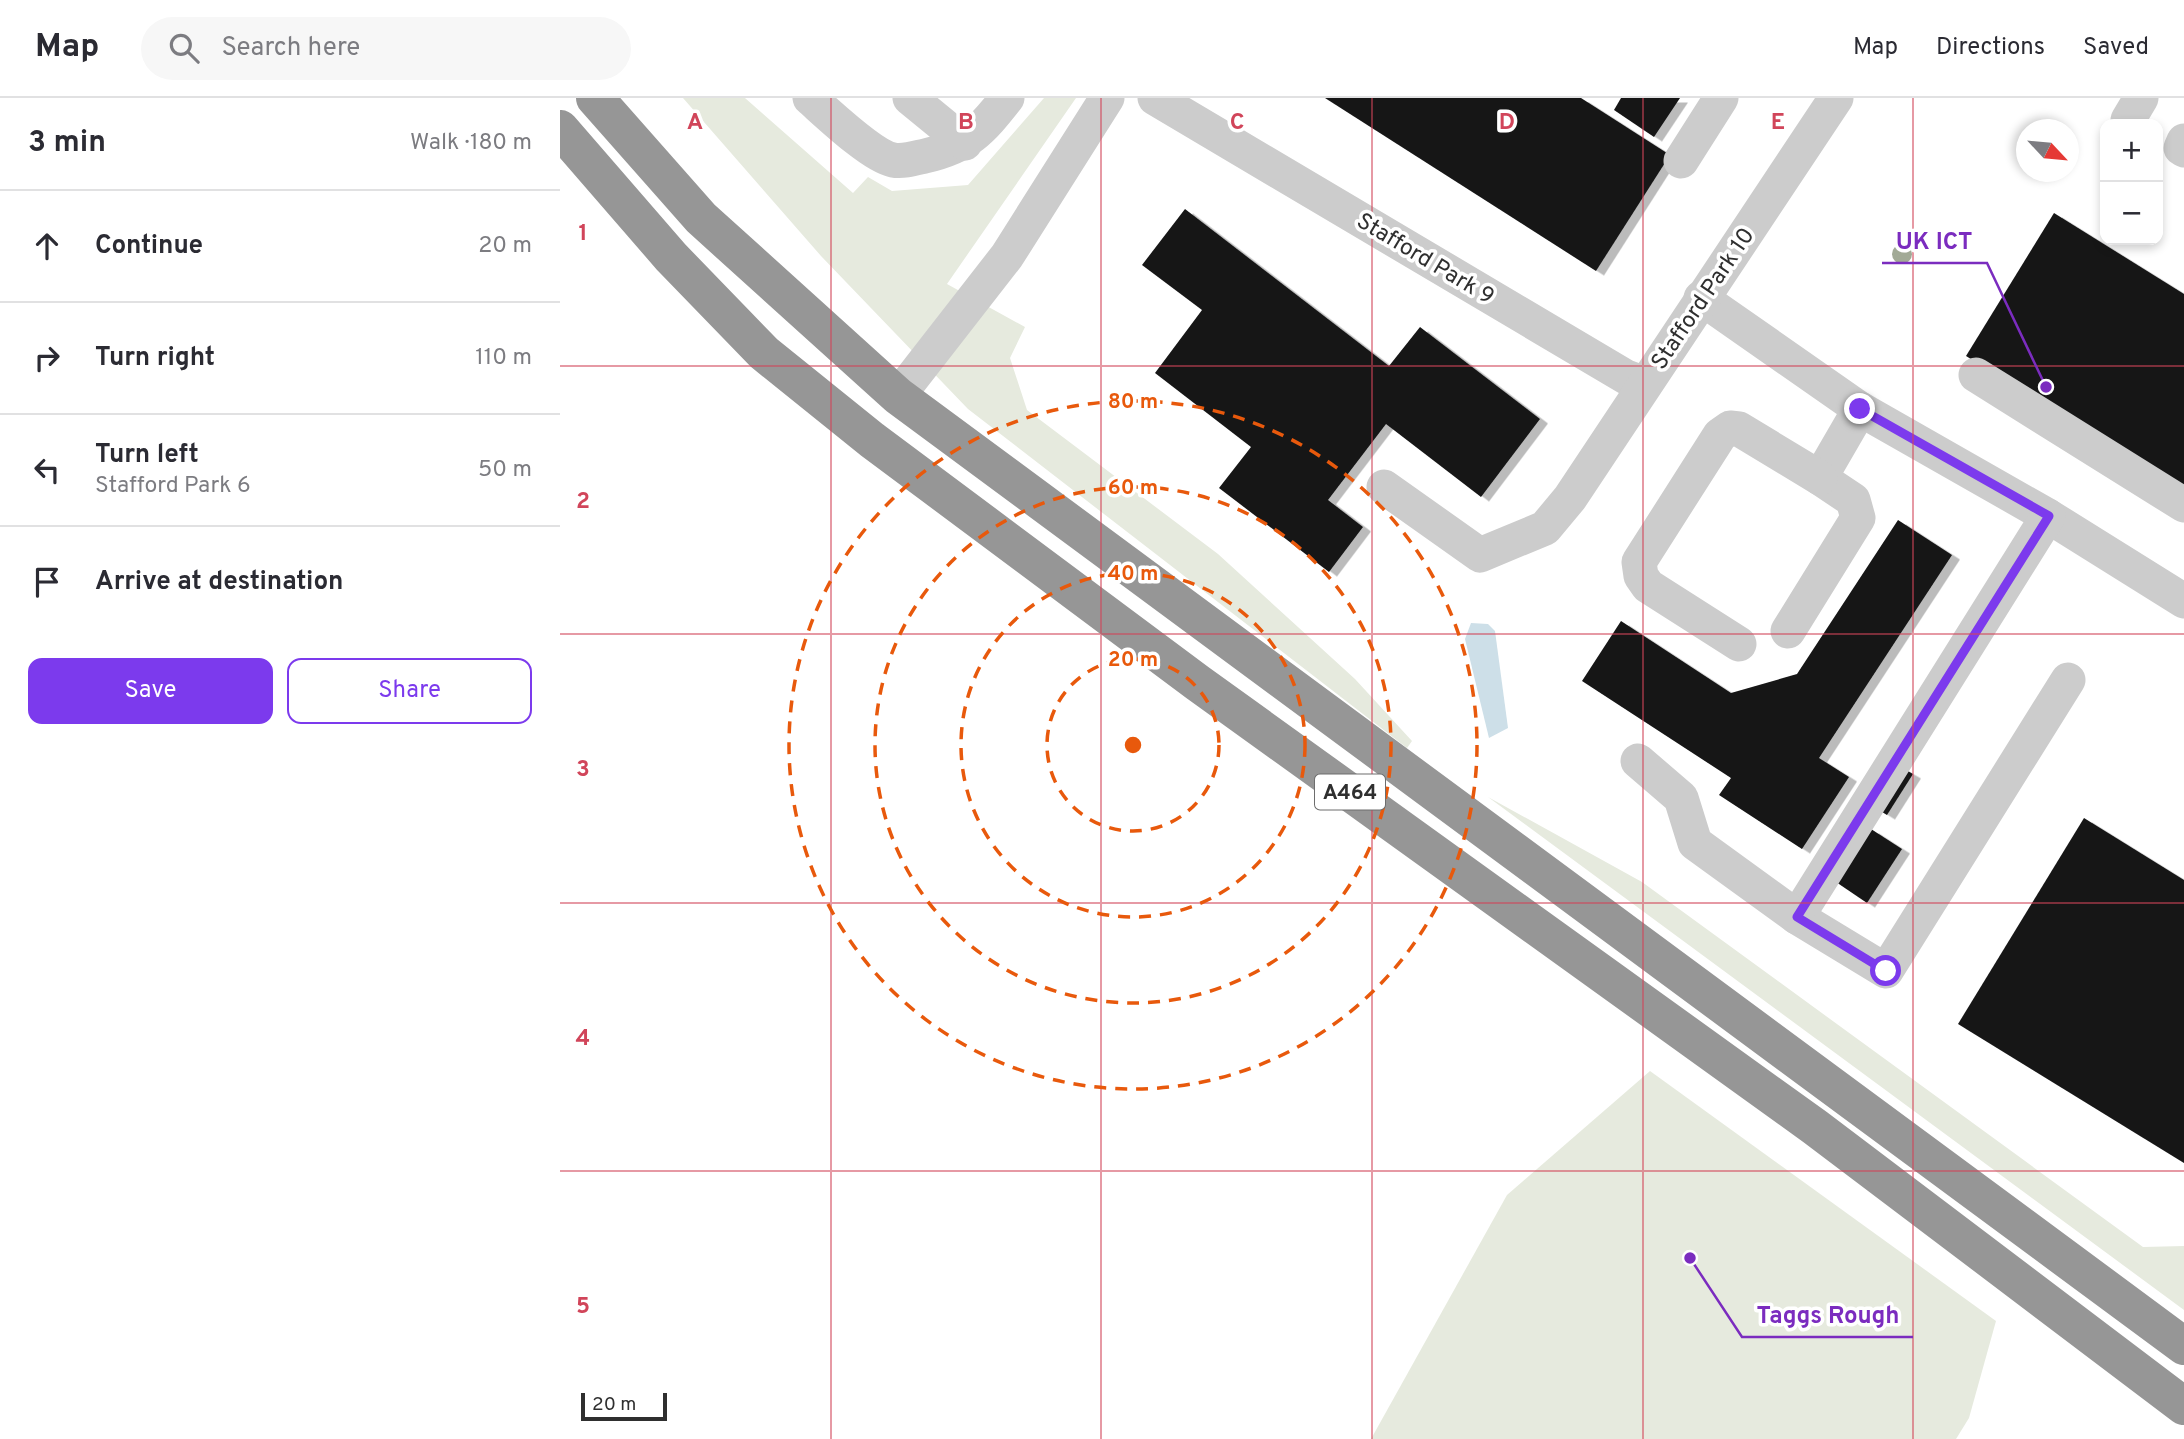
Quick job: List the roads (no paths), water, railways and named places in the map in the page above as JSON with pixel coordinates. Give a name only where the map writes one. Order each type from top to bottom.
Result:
[{"type":"highway","name":"A464","points":[[595,98],[701,218],[898,396],[2184,1346]]},
{"type":"highway","name":"A464","points":[[560,129],[671,257],[764,354],[873,440],[1198,683],[1815,1127],[2184,1406]]},
{"type":"street","points":[[810,98],[862,141],[892,160],[937,153],[965,143],[980,132],[1007,98]]},
{"type":"street","points":[[910,98],[965,143]]},
{"type":"street","points":[[898,396],[1007,256],[1107,98]]},
{"type":"street","name":"Stafford Park 9","points":[[1155,98],[1626,377],[1645,384]]},
{"type":"street","points":[[1681,161],[1721,98]]},
{"type":"street","name":"Stafford Park 10","points":[[1384,487],[1480,555],[1545,528],[1570,498],[1700,298],[1836,98]]},
{"type":"street","points":[[2184,141],[2184,150]]},
{"type":"street","points":[[1700,298],[1860,409],[2049,516],[2184,601]]},
{"type":"street","points":[[1976,375],[2184,505]]},
{"type":"street","points":[[1820,478],[1860,409]]},
{"type":"street","points":[[1739,644],[1648,586],[1640,576],[1639,562],[1720,435],[1730,428],[1739,429],[1853,500],[1858,518],[1788,631]]},
{"type":"street","points":[[1797,917],[2049,516]]},
{"type":"street","points":[[1638,761],[1681,798],[1695,843],[1797,917],[1886,971],[2068,680]]},
{"type":"place","name":"UK ICT","points":[[2046,387]]},
{"type":"place","name":"Taggs Rough","points":[[1690,1258]]}]
